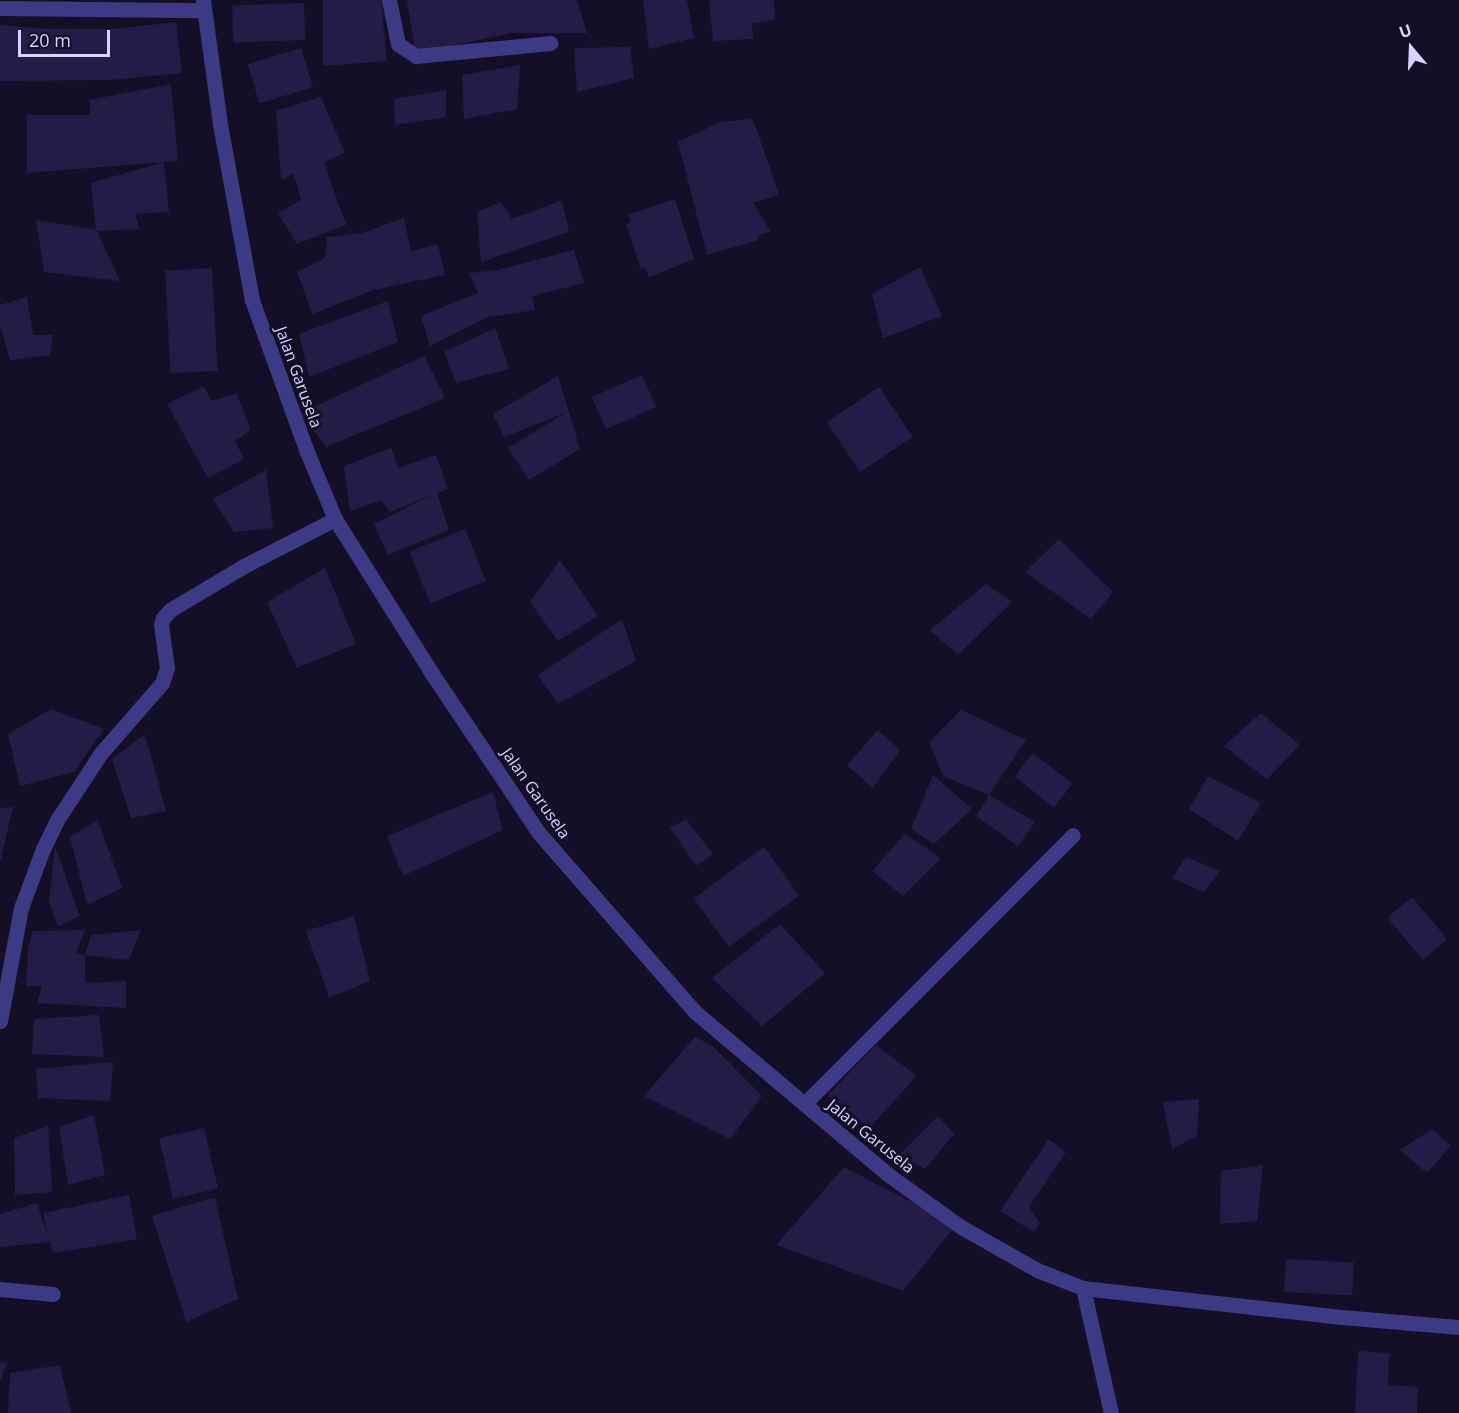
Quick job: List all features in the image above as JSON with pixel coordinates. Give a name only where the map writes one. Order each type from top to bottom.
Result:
[{"type":"street","points":[[389,0],[398,44],[416,56],[550,43]]},
{"type":"street","points":[[0,8],[203,5]]},
{"type":"street","name":"Jalan Garusela","points":[[203,5],[220,124],[252,300],[307,452],[335,519],[431,672],[538,832],[694,1011],[890,1176],[961,1227],[1037,1270],[1083,1288],[1342,1317],[1459,1327]]},
{"type":"street","points":[[0,1021],[21,908],[43,849],[57,820],[101,753],[162,682],[167,668],[161,625],[163,618],[170,610],[242,567],[335,519]]},
{"type":"street","points":[[804,1104],[1073,836]]},
{"type":"street","points":[[1083,1288],[1111,1413]]},
{"type":"street","points":[[0,1289],[53,1294]]},
{"type":"building","points":[[323,0],[381,0],[387,61],[323,66]]},
{"type":"building","points":[[409,0],[577,0],[587,33],[511,33],[416,54],[407,3]]},
{"type":"building","points":[[643,0],[687,0],[694,38],[649,49]]},
{"type":"building","points":[[709,0],[774,0],[775,20],[752,23],[753,39],[713,41]]},
{"type":"building","points":[[304,3],[305,40],[233,42],[232,6]]},
{"type":"building","points":[[176,22],[182,73],[111,80],[0,81],[0,25],[46,29],[114,29]]},
{"type":"building","points":[[630,47],[634,78],[577,92],[574,48]]},
{"type":"building","points":[[301,48],[313,87],[259,104],[247,64]]},
{"type":"building","points":[[520,65],[517,109],[464,119],[462,75]]},
{"type":"building","points":[[171,84],[178,161],[27,173],[27,115],[91,115],[89,100]]},
{"type":"building","points":[[446,90],[446,117],[395,125],[394,99]]},
{"type":"building","points":[[321,97],[345,153],[324,162],[346,225],[297,244],[278,213],[301,200],[294,174],[281,180],[276,111]]},
{"type":"building","points":[[753,119],[779,195],[753,203],[771,232],[757,236],[758,240],[707,255],[678,142],[720,122]]},
{"type":"building","points":[[164,162],[169,212],[135,214],[140,229],[97,231],[120,281],[44,272],[36,220],[96,230],[91,183]]},
{"type":"building","points":[[675,199],[694,259],[649,277],[645,267],[640,268],[626,224],[631,222],[628,215]]},
{"type":"building","points":[[562,200],[569,232],[481,262],[477,212],[501,202],[512,219]]},
{"type":"building","points":[[404,218],[411,251],[438,244],[445,275],[373,290],[312,314],[297,272],[325,258],[327,237],[362,233]]},
{"type":"building","points":[[574,250],[584,283],[532,296],[535,310],[488,317],[430,346],[421,316],[478,293],[469,273],[498,270]]},
{"type":"building","points":[[920,267],[942,316],[883,338],[872,294]]},
{"type":"building","points":[[212,268],[217,371],[170,373],[165,270]]},
{"type":"building","points":[[27,297],[33,335],[53,335],[50,355],[10,360],[0,325],[0,305]]},
{"type":"building","points":[[388,301],[398,342],[309,377],[299,334]]},
{"type":"building","points":[[495,328],[509,369],[456,383],[444,352]]},
{"type":"building","points":[[424,356],[445,398],[326,447],[300,413]]},
{"type":"building","points":[[642,375],[656,407],[606,429],[592,397]]},
{"type":"building","points":[[558,376],[580,449],[529,480],[508,448],[567,412],[504,437],[493,414]]},
{"type":"building","points":[[204,386],[211,401],[236,393],[251,430],[235,441],[244,459],[208,478],[167,404]]},
{"type":"building","points":[[879,387],[913,437],[860,472],[827,422]]},
{"type":"building","points":[[391,448],[398,468],[436,455],[448,489],[437,493],[449,530],[388,555],[374,524],[432,495],[390,512],[381,500],[350,511],[344,466]]},
{"type":"building","points":[[266,470],[273,528],[234,532],[213,499]]},
{"type":"building","points":[[465,529],[486,581],[430,603],[409,551]]},
{"type":"building","points":[[1059,539],[1113,592],[1091,619],[1025,572]]},
{"type":"building","points":[[560,560],[598,616],[558,641],[530,602]]},
{"type":"building","points":[[325,568],[356,644],[297,668],[267,602]]},
{"type":"building","points":[[986,584],[1012,602],[958,655],[930,630]]},
{"type":"building","points":[[622,619],[636,661],[558,704],[538,675]]},
{"type":"building","points":[[51,709],[104,729],[74,772],[20,786],[8,734]]},
{"type":"building","points":[[961,710],[1026,740],[989,795],[943,776],[929,742]]},
{"type":"building","points":[[1261,713],[1300,745],[1267,779],[1224,746]]},
{"type":"building","points":[[878,730],[900,750],[873,788],[847,765]]},
{"type":"building","points":[[145,734],[166,811],[131,818],[112,759]]},
{"type":"building","points":[[1033,753],[1072,784],[1054,807],[1015,777]]},
{"type":"building","points":[[933,775],[972,809],[934,844],[911,829]]},
{"type":"building","points":[[1208,776],[1261,803],[1238,841],[1189,809]]},
{"type":"building","points":[[493,792],[503,830],[403,876],[387,836]]},
{"type":"building","points":[[989,795],[1035,822],[1018,846],[976,816]]},
{"type":"building","points":[[13,807],[1,859],[0,859],[0,808]]},
{"type":"building","points":[[686,819],[713,854],[696,866],[670,828]]},
{"type":"building","points":[[98,820],[122,888],[87,905],[70,837]]},
{"type":"building","points":[[905,834],[941,858],[903,896],[872,871]]},
{"type":"building","points":[[55,847],[80,916],[58,927],[49,902]]},
{"type":"building","points":[[764,847],[799,896],[729,947],[694,898]]},
{"type":"building","points":[[1186,857],[1220,871],[1204,892],[1172,878]]},
{"type":"building","points":[[1412,897],[1447,939],[1423,960],[1387,918]]},
{"type":"building","points":[[354,916],[370,981],[329,998],[306,931]]},
{"type":"building","points":[[780,924],[825,973],[762,1026],[712,978]]},
{"type":"building","points":[[85,930],[76,953],[85,955],[85,983],[126,981],[126,1008],[37,1003],[42,986],[26,986],[28,947],[33,931]]},
{"type":"building","points":[[141,930],[129,960],[85,955],[91,935]]},
{"type":"building","points":[[99,1015],[104,1057],[32,1054],[34,1019]]},
{"type":"building","points":[[695,1037],[713,1046],[762,1096],[730,1139],[644,1096]]},
{"type":"building","points":[[876,1045],[917,1076],[869,1128],[827,1096]]},
{"type":"building","points":[[113,1062],[110,1101],[38,1098],[36,1069]]},
{"type":"building","points":[[1199,1099],[1197,1136],[1172,1149],[1163,1102]]},
{"type":"building","points":[[94,1115],[105,1175],[68,1185],[59,1127]]},
{"type":"building","points":[[938,1116],[954,1134],[925,1169],[899,1155]]},
{"type":"building","points":[[48,1126],[52,1192],[15,1195],[14,1138]]},
{"type":"building","points":[[204,1128],[218,1188],[173,1199],[159,1138]]},
{"type":"building","points":[[1432,1129],[1451,1146],[1427,1173],[1400,1150]]},
{"type":"building","points":[[1049,1139],[1066,1152],[1029,1207],[1040,1223],[1034,1232],[1000,1211]]},
{"type":"building","points":[[1263,1165],[1257,1221],[1220,1224],[1221,1171]]},
{"type":"building","points":[[844,1167],[956,1225],[903,1291],[776,1245]]},
{"type":"building","points":[[129,1195],[137,1239],[53,1253],[50,1242],[0,1247],[0,1214],[37,1203],[49,1239],[43,1213]]},
{"type":"building","points":[[215,1197],[238,1299],[186,1322],[152,1216]]},
{"type":"building","points":[[1286,1259],[1354,1263],[1352,1296],[1284,1292]]},
{"type":"building","points":[[1358,1351],[1389,1353],[1388,1385],[1418,1387],[1417,1413],[1355,1413]]},
{"type":"building","points":[[0,1362],[7,1363],[0,1381]]},
{"type":"building","points":[[60,1365],[71,1413],[8,1413],[10,1373]]}]
